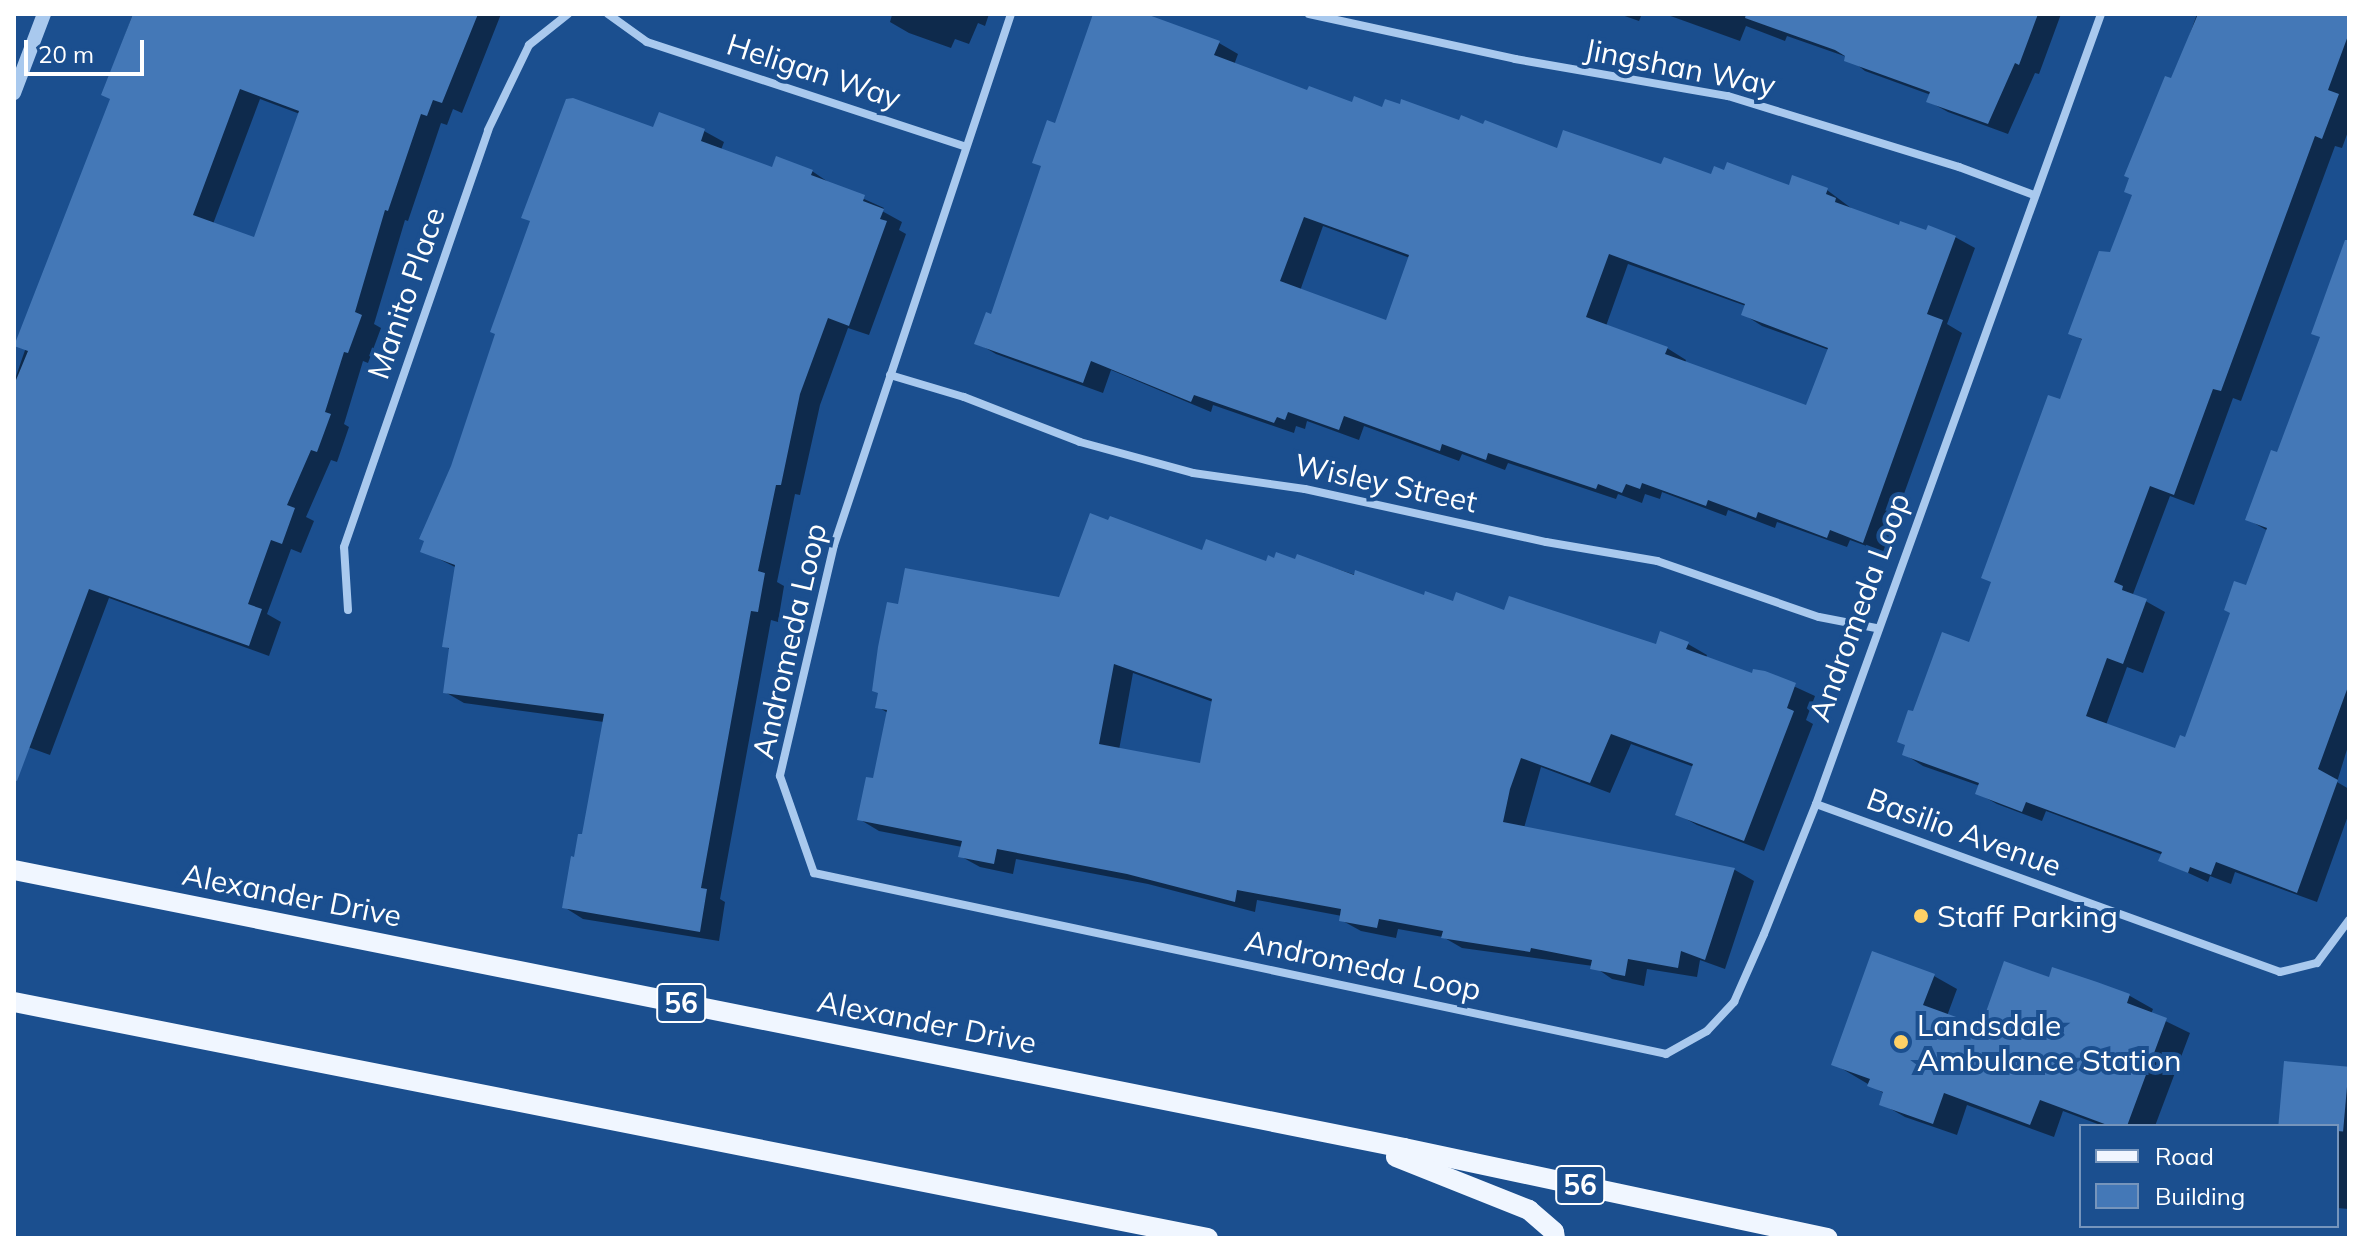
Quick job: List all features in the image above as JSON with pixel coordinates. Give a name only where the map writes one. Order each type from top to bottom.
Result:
[{"type":"main road","name":"Alexander Drive","points":[[14,870],[1348,1137],[1818,1237]]},
{"type":"main road","points":[[14,1002],[1208,1238]]},
{"type":"main road","points":[[1348,1137],[1529,1210],[1554,1232],[1555,1238]]},
{"type":"street","points":[[14,93],[44,14]]},
{"type":"street","name":"Manito Place","points":[[348,610],[344,547],[488,130],[529,45],[568,14]]},
{"type":"street","name":"Heligan Way","points":[[608,14],[647,42],[964,146]]},
{"type":"street","name":"Andromeda Loop","points":[[1011,14],[964,146],[834,545],[780,776],[814,873],[1666,1054],[1707,1031],[1734,1002],[1816,804],[1876,628],[2101,14]]},
{"type":"street","name":"Jingshan Way","points":[[1309,14],[1515,59],[1728,96],[1944,162],[2034,195]]},
{"type":"street","name":"Wisley Street","points":[[890,375],[964,397],[1080,442],[1193,473],[1305,489],[1657,561],[1819,617],[1876,628]]},
{"type":"street","name":"Basilio Avenue","points":[[1816,804],[2280,972],[2317,963],[2349,920]]},
{"type":"building","points":[[133,14],[478,14],[442,103],[433,100],[427,116],[421,114],[388,211],[385,210],[355,312],[362,315],[348,353],[344,352],[325,412],[331,414],[317,452],[311,450],[287,505],[295,508],[282,544],[271,540],[248,604],[262,609],[249,646],[89,589],[17,781],[14,780],[14,385],[28,351],[14,346],[110,99],[101,95]],"holes":[[[240,89],[299,111],[254,237],[193,215]]]},
{"type":"building","points":[[1093,14],[1146,14],[1220,41],[1214,55],[1307,90],[1309,86],[1352,102],[1354,96],[1382,107],[1385,99],[1400,104],[1401,99],[1459,120],[1461,115],[1483,124],[1485,120],[1557,148],[1563,130],[1661,164],[1664,157],[1711,174],[1714,166],[1724,170],[1727,162],[1789,185],[1792,175],[1828,188],[1826,194],[1836,198],[1835,202],[1899,225],[1900,221],[1926,230],[1928,225],[1956,236],[1927,314],[1943,320],[1863,543],[1830,530],[1827,538],[1758,512],[1756,518],[1708,500],[1706,506],[1642,483],[1640,489],[1626,484],[1622,493],[1598,484],[1596,489],[1488,453],[1486,460],[1442,444],[1440,451],[1344,416],[1339,430],[1288,412],[1285,420],[1277,417],[1274,423],[1194,395],[1191,402],[1091,361],[1083,383],[974,344],[986,312],[991,314],[1041,166],[1032,163],[1047,120],[1055,123]],"holes":[[[1304,217],[1409,255],[1386,320],[1280,281]],[[1609,254],[1745,304],[1741,315],[1828,348],[1806,405],[1665,354],[1668,347],[1586,317]]]},
{"type":"building","points":[[1746,14],[2038,14],[2019,65],[2015,63],[1988,124],[1926,102],[1930,92],[1844,61],[1845,56],[1835,50],[1745,18]]},
{"type":"building","points":[[2198,14],[2349,14],[2349,33],[2328,90],[2339,94],[2322,139],[2315,136],[2221,391],[2213,389],[2174,495],[2150,486],[2114,582],[2123,586],[2122,590],[2147,599],[2123,664],[2107,658],[2086,716],[2175,748],[2180,735],[2185,737],[2230,613],[2224,610],[2234,581],[2246,585],[2267,528],[2245,520],[2271,450],[2277,452],[2320,337],[2311,334],[2345,240],[2349,240],[2349,684],[2318,769],[2338,780],[2297,893],[2216,862],[2211,875],[2190,867],[2188,873],[2158,861],[2162,852],[2026,802],[2022,812],[1975,794],[1979,783],[1902,755],[1905,745],[1897,742],[1908,710],[1913,711],[1942,632],[1969,642],[1991,582],[1981,578],[2048,395],[2060,399],[2082,339],[2068,334],[2099,251],[2110,252],[2132,195],[2124,192],[2129,178],[2124,176],[2165,76],[2171,78]]},
{"type":"building","points":[[573,98],[653,127],[659,112],[705,129],[701,141],[772,167],[776,156],[813,170],[811,175],[865,195],[863,201],[884,209],[880,219],[887,221],[849,326],[828,318],[800,394],[781,485],[776,485],[758,571],[765,573],[758,612],[751,611],[701,888],[707,889],[700,932],[562,908],[571,856],[574,857],[578,834],[582,834],[604,714],[443,693],[449,648],[442,647],[455,565],[420,552],[424,541],[419,539],[451,466],[495,334],[490,332],[530,221],[521,218],[566,99]]},
{"type":"building","points":[[1090,513],[1108,520],[1110,516],[1202,550],[1206,539],[1266,561],[1268,555],[1274,558],[1276,552],[1295,559],[1297,554],[1354,575],[1355,570],[1424,595],[1425,591],[1453,601],[1456,592],[1504,610],[1509,596],[1656,644],[1660,631],[1689,642],[1686,649],[1752,673],[1753,669],[1765,671],[1796,683],[1787,708],[1794,711],[1744,841],[1675,815],[1693,764],[1611,734],[1590,783],[1521,758],[1503,822],[1735,868],[1705,960],[1681,951],[1678,968],[1628,959],[1625,976],[1590,969],[1592,960],[1531,948],[1530,952],[1441,938],[1443,931],[1379,919],[1377,928],[1339,921],[1341,909],[1237,890],[1235,902],[1127,874],[997,849],[994,864],[958,857],[962,841],[857,820],[866,777],[873,778],[887,710],[875,708],[878,693],[872,691],[878,647],[887,602],[898,604],[905,568],[1059,597]],"holes":[[[1114,664],[1212,699],[1200,763],[1099,744]]]},
{"type":"building","points":[[1872,951],[1935,974],[1923,1005],[1981,1026],[2004,961],[2049,977],[2052,967],[2097,982],[2130,994],[2127,1003],[2167,1018],[2128,1124],[2105,1124],[2040,1100],[2030,1125],[1944,1093],[1933,1124],[1879,1105],[1883,1092],[1867,1086],[1870,1079],[1831,1065]]},
{"type":"building","points":[[2284,1061],[2349,1067],[2343,1131],[2339,1131],[2339,1124],[2278,1124]]},
{"type":"place","name":"Staff Parking","points":[[1921,916]]},
{"type":"place","name":"Landsdale Ambulance Station","points":[[1901,1042]]}]
